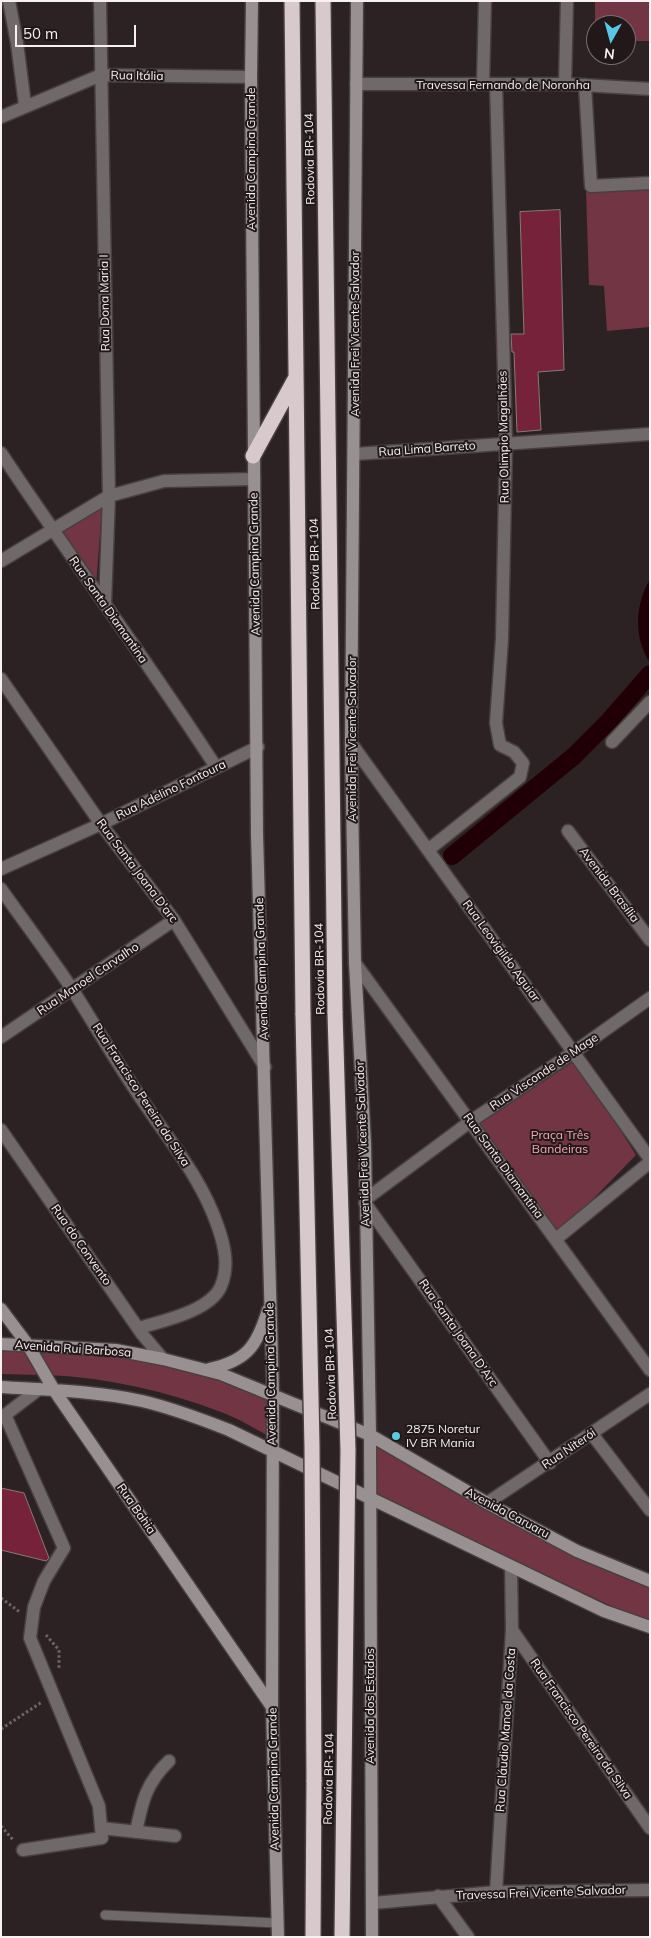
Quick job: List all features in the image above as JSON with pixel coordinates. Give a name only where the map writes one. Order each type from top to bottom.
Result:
[{"type":"highway","name":"Rodovia BR-104","points":[[292,1],[303,1015],[312,1447],[313,1937]]},
{"type":"highway","name":"Rodovia BR-104","points":[[323,1],[336,1013],[348,1450],[342,1937]]},
{"type":"highway","points":[[254,456],[296,377]]},
{"type":"main road","name":"Avenida Campina Grande","points":[[252,1],[254,479],[258,747],[257,834],[273,1394],[272,1707],[278,1937]]},
{"type":"main road","name":"Avenida Frei Vicente Salvador","points":[[357,1],[355,454],[351,743],[355,963],[365,1144],[370,1476]]},
{"type":"main road","points":[[205,1370],[240,1359],[252,1347],[260,1334],[271,1301]]},
{"type":"main road","name":"Rua Bahia","points":[[1,1310],[28,1345],[54,1390],[272,1707]]},
{"type":"main road","name":"Avenida Rui Barbosa","points":[[1,1344],[116,1350],[163,1359],[205,1370],[273,1394],[370,1435]]},
{"type":"main road","points":[[1,1387],[54,1390],[142,1401],[181,1412],[229,1430],[604,1611],[650,1627]]},
{"type":"main road","name":"Avenida Caruaru","points":[[370,1435],[487,1503],[577,1550],[650,1581]]},
{"type":"main road","name":"Avenida dos Estados","points":[[370,1476],[372,1937]]},
{"type":"street","points":[[9,1],[17,43],[25,105]]},
{"type":"street","name":"Rua Dona Maria I","points":[[100,1],[109,496],[105,604]]},
{"type":"street","name":"Rua Olimpio Magalhães","points":[[428,850],[520,777],[523,763],[514,752],[500,746],[496,723],[503,630],[506,444],[485,1]]},
{"type":"street","points":[[565,84],[567,1]]},
{"type":"street","name":"Rua Itália","points":[[1,117],[25,105],[101,75],[251,77]]},
{"type":"street","name":"Travessa Fernando de Noronha","points":[[356,84],[565,84],[650,89]]},
{"type":"street","points":[[585,85],[591,186],[650,183]]},
{"type":"street","name":"Rua Lima Barreto","points":[[355,454],[650,434]]},
{"type":"street","name":"Rua Santa Diamantina","points":[[1,453],[52,531],[105,604],[216,768]]},
{"type":"street","points":[[1,560],[109,496],[164,481],[254,479]]},
{"type":"street","name":"Rua Santa Joana D'arc","points":[[1,679],[101,824],[174,920],[265,1068]]},
{"type":"street","points":[[612,742],[650,702]]},
{"type":"street","name":"Rua Leovigildo Aguiar","points":[[351,743],[574,1052],[650,1161]]},
{"type":"street","name":"Rua Adelino Fontoura","points":[[1,869],[101,824],[258,747]]},
{"type":"street","name":"Avenida Brasília","points":[[568,831],[650,940]]},
{"type":"street","name":"Rua Francisco Pereira da Silva","points":[[1,889],[72,990],[147,1107],[180,1151],[210,1207],[225,1255],[226,1270],[220,1288],[205,1304],[170,1319],[139,1328]]},
{"type":"street","name":"Rua Manoel Carvalho","points":[[1,1037],[174,920]]},
{"type":"street","name":"Rua Santa Diamantina","points":[[355,963],[650,1370]]},
{"type":"street","name":"Rua Visconde de Mage","points":[[365,1201],[471,1121],[650,998]]},
{"type":"street","name":"Rua do Convento","points":[[1,1130],[139,1328],[163,1359]]},
{"type":"street","points":[[556,1240],[650,1161]]},
{"type":"street","name":"Rua Santa Joana D'Arc","points":[[365,1201],[550,1463]]},
{"type":"street","points":[[23,1850],[102,1838],[99,1806],[30,1638],[34,1607],[44,1581],[64,1548],[5,1416],[39,1389]]},
{"type":"street","name":"Rua Niterói","points":[[487,1503],[550,1463],[650,1394]]},
{"type":"street","points":[[592,1434],[650,1510]]},
{"type":"street","name":"Rua Cláudio Manoel da Costa","points":[[496,1892],[512,1630],[511,1567]]},
{"type":"street","name":"Rua Francisco Pereira da Silva","points":[[512,1630],[650,1828]]},
{"type":"street","points":[[136,1832],[144,1794],[158,1771],[169,1761]]},
{"type":"street","points":[[101,1828],[175,1836]]},
{"type":"street","name":"Travessa Frei Vicente Salvador","points":[[373,1903],[496,1892],[650,1890]]},
{"type":"street","points":[[438,1896],[468,1937]]},
{"type":"lane","points":[[105,1915],[278,1923]]},
{"type":"path","points":[[1,1826],[23,1850]]},
{"type":"green space","points":[[595,1],[650,1],[650,41],[636,41],[636,15],[595,15]]},
{"type":"green space","points":[[650,188],[650,327],[607,331],[604,286],[589,285],[586,190]]},
{"type":"green space","points":[[102,507],[96,587],[60,532]]},
{"type":"green space","name":"Praça Três Bandeiras","points":[[576,1060],[636,1155],[560,1233],[473,1128]]},
{"type":"green space","points":[[1,1347],[26,1348],[40,1375],[1,1374]]},
{"type":"green space","points":[[36,1349],[120,1355],[217,1377],[268,1395],[269,1436],[227,1414],[158,1392],[115,1382],[49,1375]]},
{"type":"green space","points":[[373,1445],[499,1514],[650,1584],[650,1621],[620,1610],[373,1494]]},
{"type":"shaded area","points":[[650,579],[650,663],[641,643],[638,621],[641,599]]},
{"type":"building","points":[[560,210],[564,370],[538,372],[541,430],[517,432],[514,352],[512,352],[511,334],[524,334],[520,212]]},
{"type":"building","points":[[1,1488],[24,1493],[49,1558],[46,1561],[1,1550]]},
{"type":"waterway","points":[[452,856],[574,756],[609,721],[650,674]]},
{"type":"place","name":"2875 Noretur IV BR Mania","points":[[396,1436]]}]
